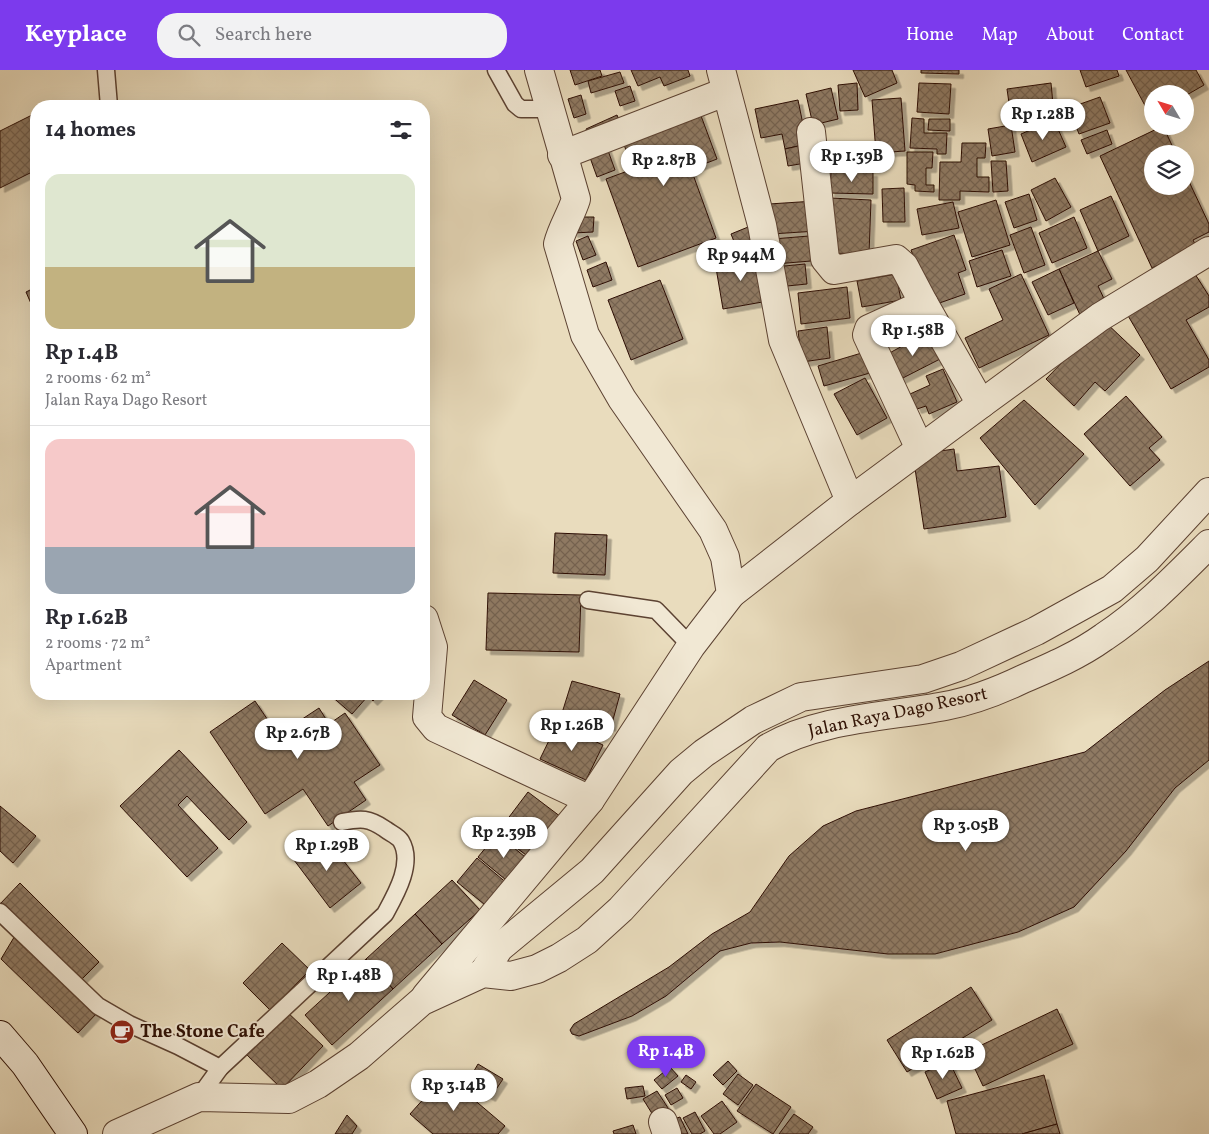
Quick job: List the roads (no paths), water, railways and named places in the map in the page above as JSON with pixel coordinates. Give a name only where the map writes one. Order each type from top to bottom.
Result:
[{"type":"street","points":[[539,70],[576,199],[572,214],[561,233],[558,244],[586,334],[622,399],[713,530],[725,557],[731,594]]},
{"type":"street","points":[[562,155],[723,81],[762,225],[783,340],[850,501]]},
{"type":"street","points":[[811,132],[825,259],[829,266],[834,270],[896,259],[904,266],[981,404]]},
{"type":"street","points":[[117,1134],[200,1097],[290,1099],[318,1084],[359,1056],[422,1001],[590,800],[691,646],[731,594],[850,501],[1100,317],[1209,251]]},
{"type":"street","points":[[920,449],[867,335],[869,329],[924,304]]},
{"type":"street","name":"Jalan Raya Dago Resort","points":[[1209,492],[1147,560],[1112,589],[1036,631],[961,666],[923,679],[801,697],[754,720],[728,737],[681,772],[592,872],[499,948],[483,973],[511,976],[537,969],[587,940],[664,865],[763,752],[778,742],[840,723],[946,706],[996,692],[1067,660],[1117,628],[1155,596],[1209,544]]},
{"type":"street","points":[[430,638],[433,647],[430,682]]},
{"type":"street","points":[[428,700],[427,717],[436,728],[590,800]]},
{"type":"street","points":[[422,1001],[483,973]]},
{"type":"street","points":[[0,1036],[25,1064],[73,1134]]},
{"type":"lane","points":[[106,70],[108,100]]},
{"type":"lane","points":[[496,70],[515,104],[521,109],[549,109]]},
{"type":"lane","points":[[588,600],[656,610],[691,646]]},
{"type":"lane","points":[[200,1097],[220,1068],[385,914],[397,892],[403,872],[404,850],[400,839],[376,823],[361,818],[342,822]]},
{"type":"lane","points":[[0,912],[98,1006],[129,1024],[178,1046],[220,1068]]},
{"type":"place","name":"The Stone Cafe","points":[[122,1032]]}]
